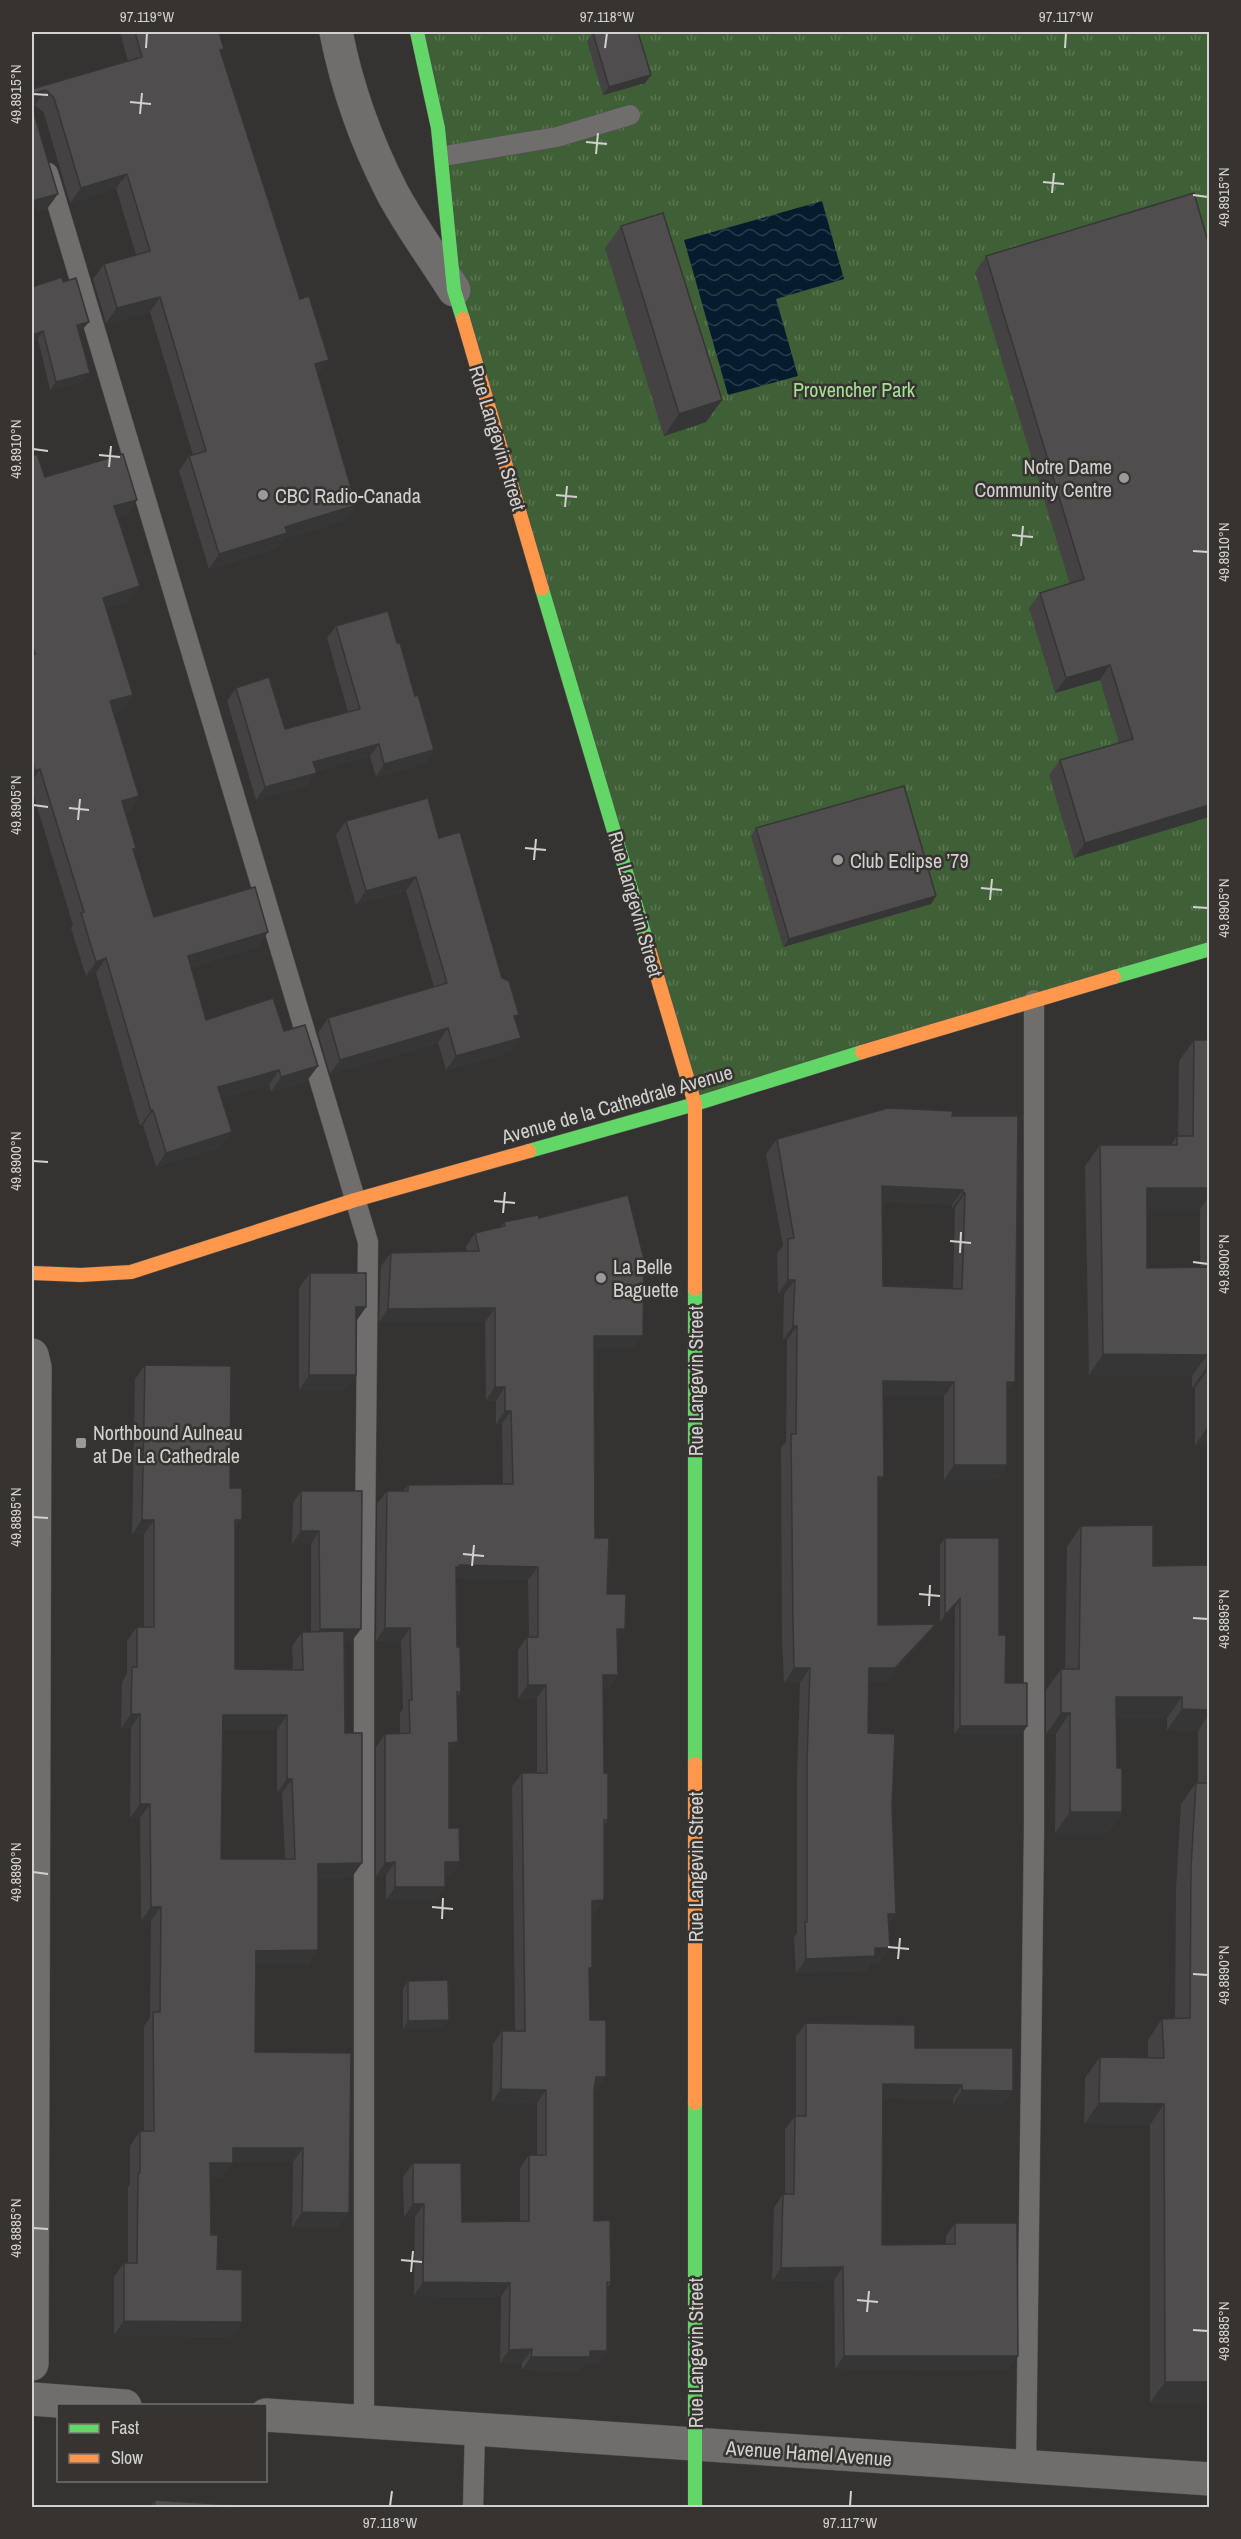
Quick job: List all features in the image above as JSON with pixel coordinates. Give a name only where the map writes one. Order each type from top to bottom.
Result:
[{"type":"street","name":"Rue Langevin Street","points":[[336,32],[352,102],[371,148],[393,194],[454,290]]},
{"type":"street","name":"Rue Langevin Street","points":[[417,32],[426,61],[444,156],[454,290],[695,1104],[696,2508]]},
{"type":"street","name":"Avenue de la Cathedrale Avenue","points":[[32,1273],[81,1275],[131,1272],[355,1200],[695,1104],[1034,999],[1209,949]]},
{"type":"street","points":[[32,1355],[35,1367],[32,2364]]},
{"type":"street","points":[[32,2399],[98,2404]]},
{"type":"street","name":"Avenue Hamel Avenue","points":[[267,2415],[1209,2480]]},
{"type":"lane","points":[[444,156],[557,137],[630,115]]},
{"type":"lane","points":[[41,149],[368,1242],[364,1639],[364,2422]]},
{"type":"lane","points":[[1026,2467],[1034,1829],[1034,999]]},
{"type":"lane","points":[[473,2508],[475,2430]]},
{"type":"green space","name":"Provencher Park","points":[[417,32],[1209,32],[1209,949],[695,1104],[454,290]]},
{"type":"water","points":[[822,201],[844,279],[776,299],[798,376],[728,395],[684,240]]},
{"type":"building","points":[[135,32],[219,32],[224,49],[220,50],[300,299],[309,296],[329,360],[315,364],[356,505],[285,527],[287,533],[219,554],[189,456],[206,451],[160,297],[117,308],[104,264],[150,251],[127,174],[81,188],[54,98],[46,90],[34,93],[32,101],[32,89],[142,57]]},
{"type":"building","points":[[638,32],[651,75],[609,87],[593,33]]},
{"type":"building","points":[[32,107],[58,194],[32,201]]},
{"type":"building","name":"Notre Dame Community Centre","points":[[1194,193],[1209,245],[1209,805],[1085,843],[1060,760],[1133,739],[1110,665],[1066,678],[1040,593],[1084,579],[986,256]]},
{"type":"building","points":[[663,213],[722,400],[679,414],[621,226]]},
{"type":"building","points":[[62,277],[63,282],[76,278],[89,322],[77,325],[90,373],[56,382],[43,331],[33,335],[32,287]]},
{"type":"building","points":[[37,454],[45,477],[123,454],[137,500],[114,506],[140,586],[103,598],[133,695],[110,701],[139,796],[122,801],[136,848],[133,849],[154,917],[255,887],[268,932],[188,956],[206,1020],[273,998],[284,1031],[305,1025],[318,1066],[281,1077],[279,1070],[218,1087],[232,1132],[166,1153],[153,1110],[151,1111],[106,958],[96,962],[81,913],[84,912],[40,769],[35,771],[32,760],[32,655],[35,654],[32,644],[32,456]]},
{"type":"building","points":[[388,611],[415,696],[418,695],[434,750],[384,764],[379,744],[313,762],[317,773],[265,787],[236,688],[269,677],[285,729],[360,709],[336,626]]},
{"type":"building","name":"Club Eclipse ’79","points":[[904,786],[936,896],[789,939],[756,828]]},
{"type":"building","points":[[428,798],[439,838],[460,832],[502,978],[509,981],[519,1015],[514,1016],[521,1038],[456,1056],[448,1028],[340,1060],[328,1018],[447,983],[416,877],[366,891],[346,821]]},
{"type":"building","points":[[1194,1040],[1209,1040],[1209,1188],[1147,1188],[1147,1268],[1209,1267],[1209,1367],[1207,1367],[1207,1355],[1103,1354],[1100,1145],[1177,1145],[1177,1136],[1193,1136]]},
{"type":"building","points":[[888,1108],[953,1111],[952,1116],[1018,1116],[1015,1382],[1007,1382],[1007,1465],[954,1465],[954,1382],[883,1381],[884,1477],[878,1477],[878,1625],[936,1624],[895,1668],[869,1668],[868,1733],[895,1734],[892,1806],[896,1914],[888,1914],[890,1948],[875,1948],[875,1956],[806,1959],[810,1668],[794,1668],[791,1434],[796,1434],[797,1326],[793,1326],[795,1280],[788,1280],[788,1239],[794,1238],[777,1139]],"holes":[[[882,1186],[963,1190],[965,1193],[962,1289],[883,1286]]]},
{"type":"building","points":[[628,1195],[644,1259],[643,1336],[594,1336],[595,1538],[609,1538],[607,1594],[626,1594],[625,1629],[617,1629],[618,1675],[603,1675],[604,1773],[608,1773],[608,1820],[604,1820],[604,1900],[592,1901],[592,1968],[589,1968],[590,2020],[606,2020],[606,2077],[596,2077],[594,2090],[594,2221],[610,2220],[611,2282],[607,2282],[607,2351],[590,2351],[590,2357],[531,2357],[532,2349],[509,2350],[510,2283],[423,2282],[424,2204],[413,2204],[413,2163],[461,2163],[462,2222],[529,2221],[529,2155],[546,2155],[546,2090],[501,2089],[502,2031],[525,2031],[522,1773],[547,1773],[546,1685],[528,1685],[527,1637],[538,1637],[538,1567],[459,1565],[456,1567],[457,1647],[460,1647],[461,1692],[457,1692],[458,1742],[449,1743],[449,1828],[459,1828],[460,1862],[445,1862],[445,1887],[395,1887],[395,1862],[385,1863],[385,1734],[410,1733],[409,1700],[412,1700],[410,1628],[385,1628],[387,1491],[408,1491],[408,1485],[513,1484],[511,1411],[505,1411],[505,1387],[495,1387],[495,1308],[388,1309],[391,1253],[479,1251],[475,1233],[505,1226],[504,1222],[538,1215],[539,1218]]},
{"type":"building","points":[[310,1273],[366,1273],[366,1307],[356,1307],[356,1375],[309,1375]]},
{"type":"building","points":[[145,1365],[231,1366],[230,1488],[242,1488],[242,1520],[235,1520],[235,1669],[303,1670],[302,1632],[344,1631],[345,1733],[362,1733],[362,1863],[318,1864],[318,1950],[256,1951],[255,2052],[351,2053],[349,2213],[302,2212],[303,2148],[233,2148],[233,2163],[210,2163],[211,2235],[218,2235],[217,2269],[242,2270],[242,2322],[124,2321],[124,2263],[137,2263],[140,2131],[154,2131],[153,2012],[160,2012],[161,1907],[151,1907],[150,1804],[140,1804],[140,1714],[131,1714],[132,1667],[137,1667],[137,1627],[154,1627],[154,1520],[142,1520]],"holes":[[[223,1715],[287,1715],[287,1779],[292,1779],[295,1859],[221,1859]]]},
{"type":"building","points":[[301,1491],[362,1491],[361,1629],[320,1629],[319,1531],[301,1531]]},
{"type":"building","points":[[1153,1525],[1153,1566],[1209,1565],[1209,1710],[1182,1709],[1182,1697],[1116,1697],[1117,1768],[1122,1768],[1122,1812],[1070,1812],[1070,1713],[1061,1713],[1061,1669],[1079,1669],[1081,1526]]},
{"type":"building","points":[[945,1538],[999,1538],[999,1635],[1006,1635],[1005,1683],[1027,1683],[1027,1726],[960,1726],[960,1599],[945,1615]]},
{"type":"building","points":[[1196,1783],[1209,1783],[1209,2382],[1165,2382],[1164,2104],[1099,2103],[1100,2057],[1164,2058],[1162,2019],[1190,2018],[1191,1868]]},
{"type":"building","points":[[448,1980],[449,2020],[408,2021],[408,1981]]},
{"type":"building","points":[[806,2023],[915,2025],[915,2048],[1013,2048],[1013,2091],[962,2090],[962,2085],[883,2084],[882,2245],[955,2244],[955,2223],[1017,2223],[1018,2356],[844,2356],[843,2267],[781,2268],[783,2194],[794,2194],[795,2116],[806,2116]]},
{"type":"building","points":[[155,2500],[233,2505],[233,2508],[154,2508]]},
{"type":"traffic: fast","points":[[417,32],[438,128],[454,290],[463,319]]},
{"type":"traffic: fast","points":[[542,589],[646,939]]},
{"type":"traffic: fast","points":[[1114,977],[1210,949]]},
{"type":"traffic: fast","points":[[529,1151],[695,1104],[862,1052]]},
{"type":"traffic: fast","points":[[695,1289],[695,1764]]},
{"type":"traffic: fast","points":[[695,2103],[695,2508]]},
{"type":"traffic: slow","points":[[463,319],[542,589]]},
{"type":"traffic: slow","points":[[646,939],[695,1104],[695,1289]]},
{"type":"traffic: slow","points":[[862,1052],[1114,977]]},
{"type":"traffic: slow","points":[[32,1273],[81,1275],[131,1272],[355,1200],[529,1151]]},
{"type":"traffic: slow","points":[[695,1764],[695,2103]]},
{"type":"place","name":"Notre Dame Community Centre","points":[[1124,478]]},
{"type":"place","name":"CBC Radio-Canada","points":[[263,495]]},
{"type":"place","name":"Club Eclipse ’79","points":[[838,860]]},
{"type":"place","name":"La Belle Baguette","points":[[601,1278]]},
{"type":"place","name":"Northbound Aulneau at De La Cathedrale","points":[[81,1443]]}]
